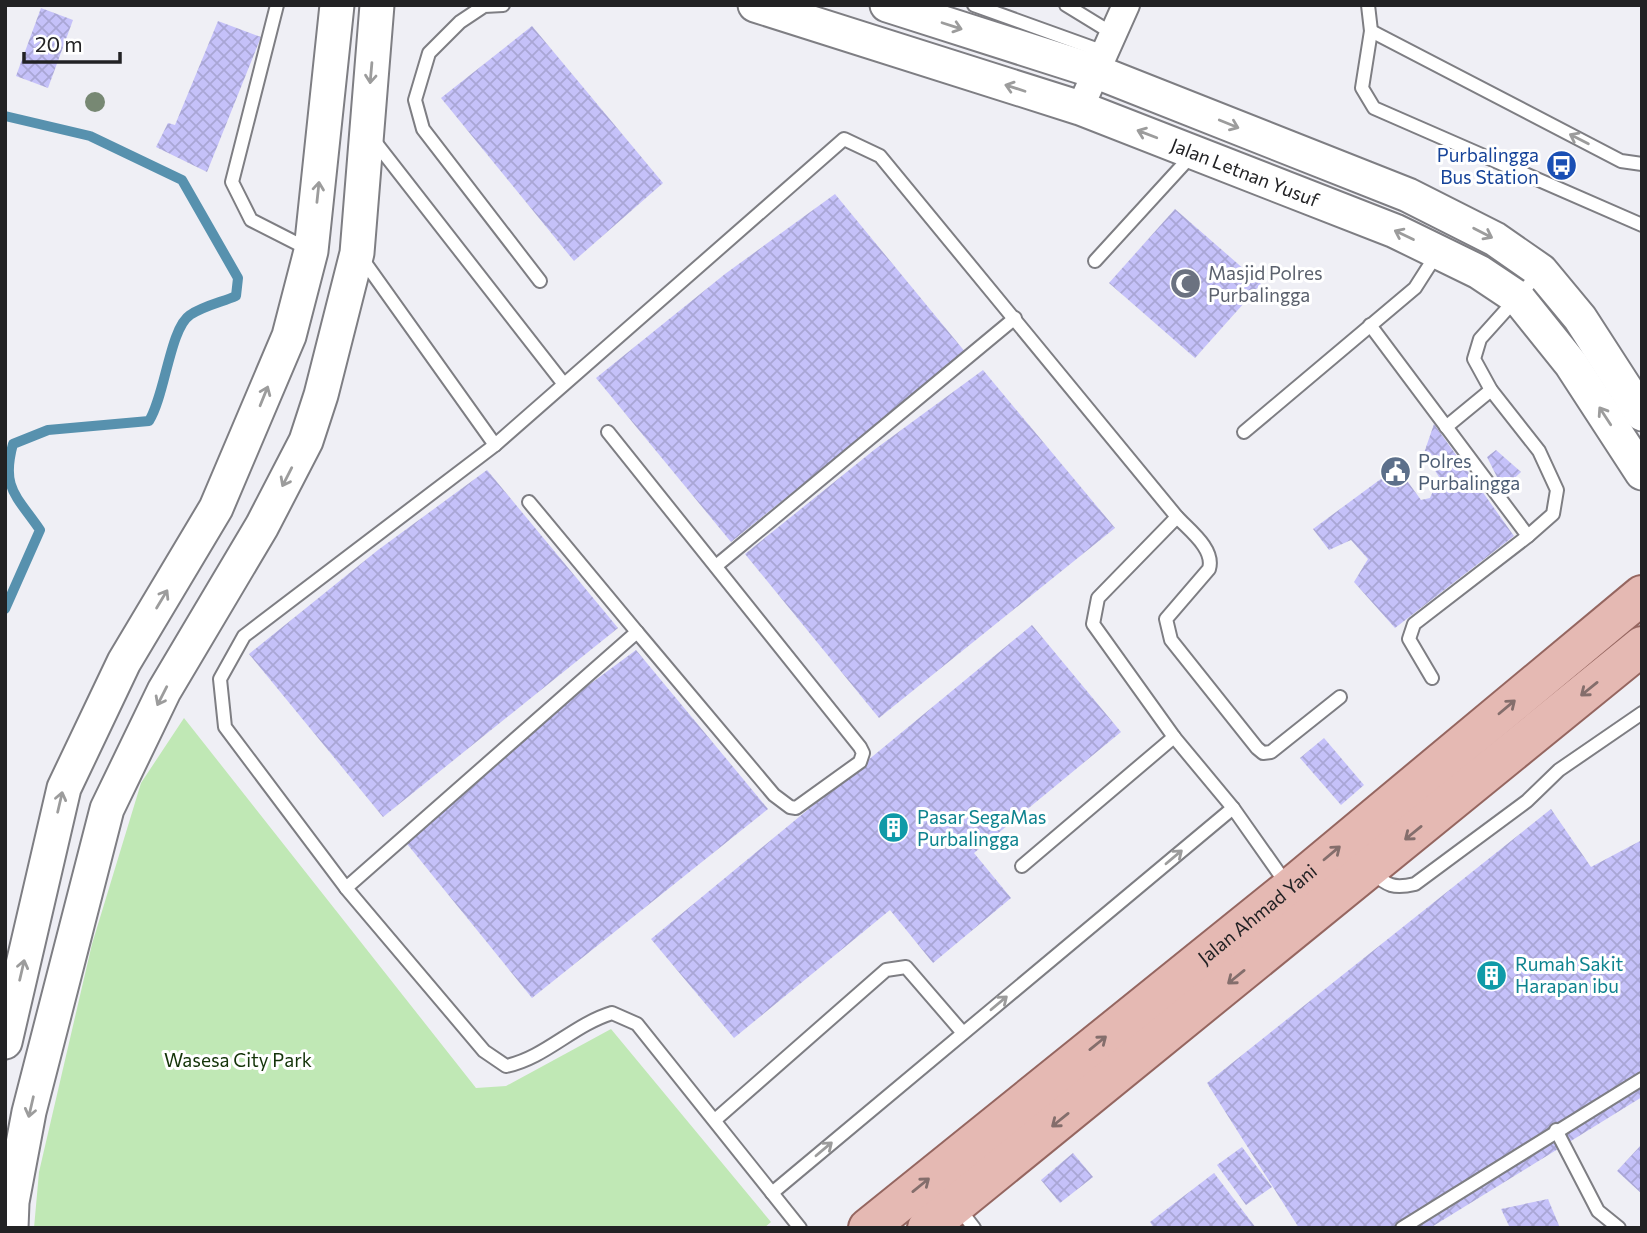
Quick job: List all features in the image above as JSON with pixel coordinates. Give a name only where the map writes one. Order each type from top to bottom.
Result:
[{"type":"main road","name":"Jalan Ahmad Yani","points":[[927,1228],[965,1216],[1300,903],[1642,595]]},
{"type":"main road","name":"Jalan Ahmad Yani","points":[[868,1228],[1300,903],[1368,869],[1642,646]]},
{"type":"street","points":[[6,1039],[64,788],[124,662],[215,508],[289,336],[311,251],[337,5]]},
{"type":"street","points":[[10,1228],[29,1112],[107,809],[164,691],[262,526],[306,441],[346,302],[357,253],[377,5]]},
{"type":"street","name":"Jalan Letnan Yusuf","points":[[755,5],[1080,108],[1395,230],[1479,272],[1518,299],[1571,364],[1642,473]]},
{"type":"street","name":"Jalan Letnan Yusuf","points":[[887,5],[1106,53],[1408,195],[1495,239],[1541,271],[1580,318],[1642,414]]},
{"type":"street","points":[[1080,108],[1126,5]]},
{"type":"lane","points":[[277,5],[232,182],[251,220],[311,251]]},
{"type":"lane","points":[[503,5],[484,6],[460,22],[429,53],[415,100],[423,129],[540,281]]},
{"type":"lane","points":[[974,5],[1106,53]]},
{"type":"lane","points":[[1066,5],[1106,53]]},
{"type":"lane","points":[[1368,5],[1371,31],[1362,88],[1374,108],[1642,225]]},
{"type":"lane","points":[[1371,31],[1621,161],[1642,164]]},
{"type":"lane","points":[[366,130],[563,383]]},
{"type":"lane","points":[[800,1228],[637,1024],[612,1013],[591,1020],[527,1062],[506,1066],[484,1051],[346,888],[225,727],[220,678],[244,636],[495,445],[844,139],[880,156],[1209,553],[1209,569],[1166,618],[1166,629],[1171,640],[1257,748],[1263,753],[1271,752],[1340,698]]},
{"type":"lane","points":[[1094,261],[1195,153]]},
{"type":"lane","points":[[1244,432],[1415,288],[1438,252]]},
{"type":"lane","points":[[357,253],[495,445]]},
{"type":"lane","points":[[1432,678],[1409,639],[1414,624],[1553,514],[1557,489],[1539,452],[1491,390],[1474,359],[1480,339],[1541,271]]},
{"type":"lane","points":[[716,566],[1015,318]]},
{"type":"lane","points":[[1370,325],[1528,536]]},
{"type":"lane","points":[[1446,427],[1491,390]]},
{"type":"lane","points":[[529,502],[783,803],[796,808],[860,762],[863,756],[860,747],[608,432]]},
{"type":"lane","points":[[1177,517],[1098,598],[1093,624],[1174,737],[1233,807],[1300,903]]},
{"type":"lane","points":[[346,888],[637,632]]},
{"type":"lane","points":[[1368,869],[1386,885],[1396,888],[1415,884],[1527,801],[1559,770],[1642,713]]},
{"type":"lane","points":[[1022,866],[1174,737]]},
{"type":"lane","points":[[772,1193],[1233,807]]},
{"type":"lane","points":[[715,1120],[887,971],[906,967],[962,1033]]},
{"type":"lane","points":[[1402,1228],[1642,1079]]},
{"type":"lane","points":[[1556,1130],[1598,1211],[1619,1228]]},
{"type":"green space","name":"Wasesa City Park","points":[[184,718],[476,1088],[506,1086],[611,1029],[771,1222],[764,1228],[34,1228],[39,1172],[92,944],[141,783]]},
{"type":"building","points":[[41,8],[73,20],[48,88],[16,76]]},
{"type":"building","points":[[218,21],[261,37],[207,172],[156,147],[168,123],[175,125]]},
{"type":"building","points":[[532,26],[663,183],[574,261],[441,98]]},
{"type":"building","points":[[835,194],[966,353],[731,542],[596,378],[725,274]]},
{"type":"building","name":"Masjid Polres Purbalingga","points":[[1175,209],[1261,284],[1195,358],[1109,283]]},
{"type":"building","points":[[983,370],[1115,528],[879,718],[745,554],[874,450]]},
{"type":"building","points":[[1434,424],[1514,536],[1395,628],[1354,582],[1368,559],[1351,540],[1329,550],[1313,529],[1397,467],[1421,500],[1430,498],[1439,477],[1424,453]]},
{"type":"building","points":[[1496,450],[1521,472],[1503,489],[1487,457]]},
{"type":"building","points":[[487,470],[618,628],[383,817],[249,654],[378,550]]},
{"type":"building","name":"Pasar SegaMas Purbalingga","points":[[1032,625],[1121,732],[974,853],[1011,898],[933,963],[890,910],[734,1038],[651,939]]},
{"type":"building","points":[[636,650],[768,809],[532,998],[399,834],[528,730]]},
{"type":"building","points":[[1324,738],[1364,785],[1341,805],[1300,758]]},
{"type":"building","name":"Rumah Sakit Harapan ibu","points":[[1551,809],[1591,867],[1642,840],[1642,1097],[1430,1228],[1299,1228],[1207,1083]]},
{"type":"building","points":[[1642,1144],[1642,1194],[1617,1171]]},
{"type":"building","points":[[1242,1147],[1272,1187],[1246,1205],[1217,1165]]},
{"type":"building","points":[[1073,1153],[1093,1177],[1060,1203],[1041,1180]]},
{"type":"building","points":[[1214,1173],[1256,1228],[1154,1228],[1150,1222]]},
{"type":"building","points":[[1548,1199],[1560,1228],[1510,1228],[1501,1209]]},
{"type":"waterway","points":[[5,116],[90,136],[182,180],[238,278],[236,296],[201,309],[183,322],[172,348],[155,410],[149,421],[48,430],[13,444],[10,481],[18,499],[40,530],[5,609]]},
{"type":"place","name":"Purbalingga Bus Station","points":[[1562,166]]},
{"type":"place","name":"Masjid Polres Purbalingga","points":[[1185,284]]},
{"type":"place","name":"Polres Purbalingga","points":[[1395,472]]},
{"type":"place","name":"Pasar SegaMas Purbalingga","points":[[894,828]]},
{"type":"place","name":"Rumah Sakit Harapan ibu","points":[[1492,975]]}]
